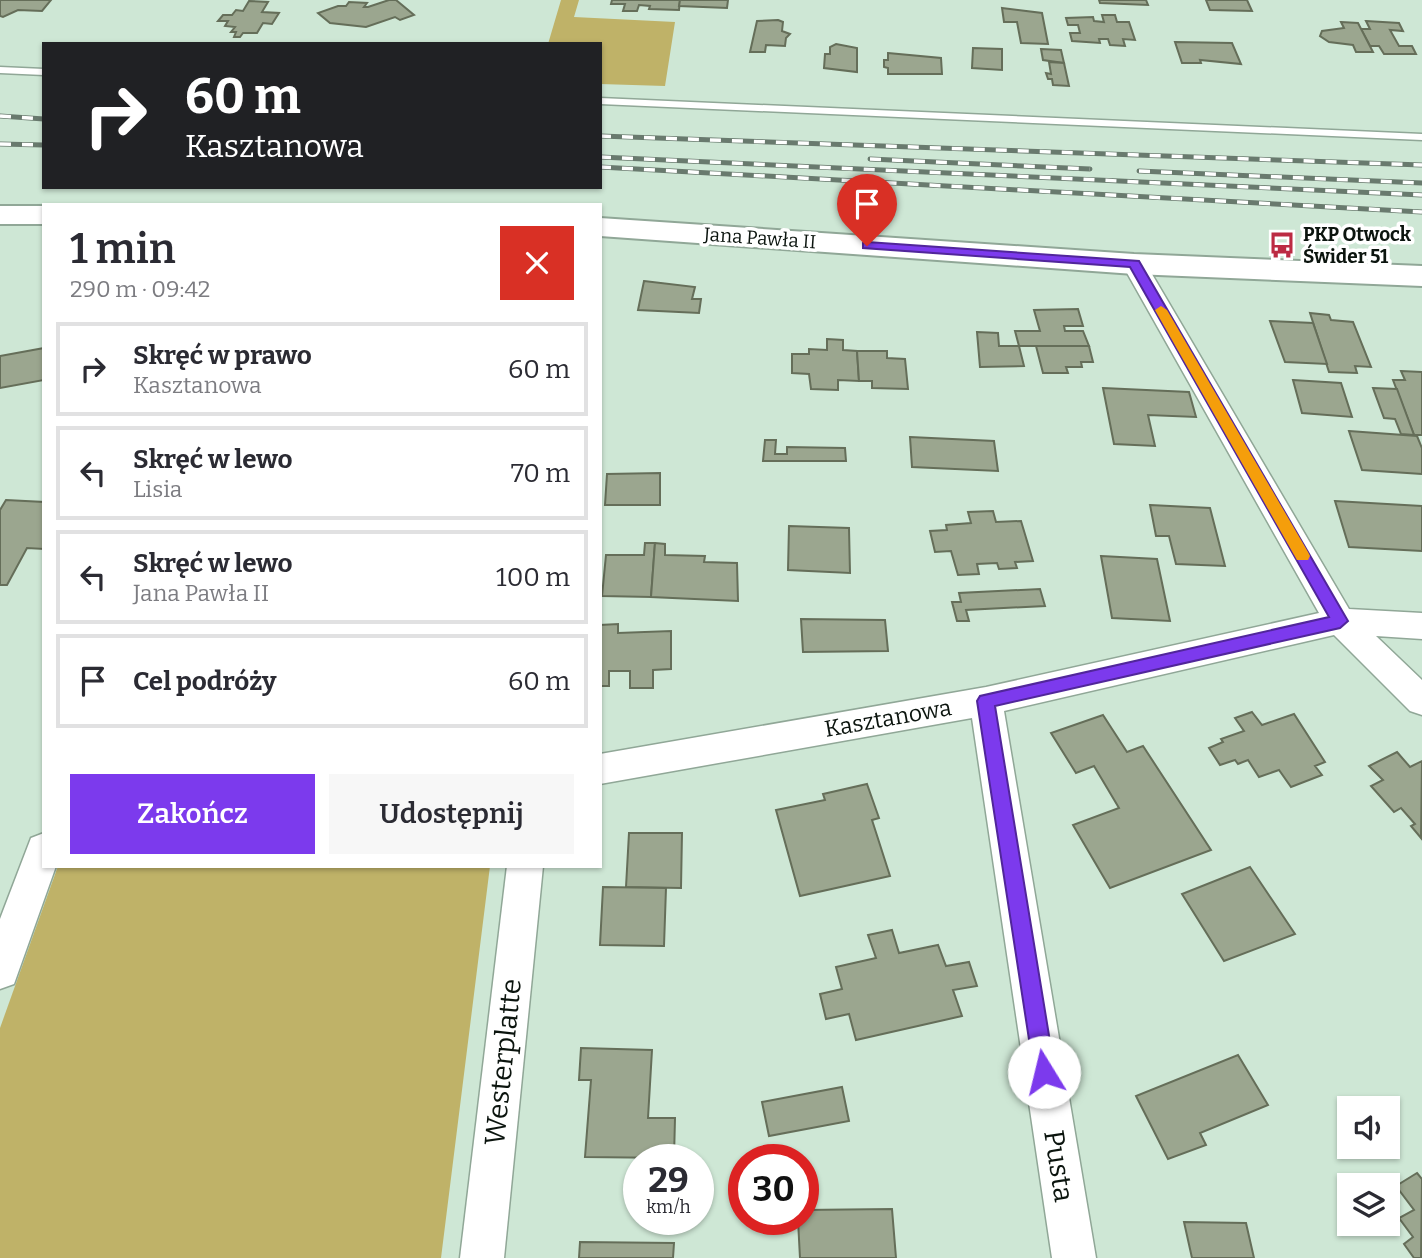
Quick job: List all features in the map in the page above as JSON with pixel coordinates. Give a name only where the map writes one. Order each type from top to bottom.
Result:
[{"type":"main road","points":[[0,215],[42,215]]},
{"type":"main road","name":"Jana Pawła II","points":[[602,227],[1134,264],[1422,276]]},
{"type":"street","points":[[1134,264],[1340,621],[1422,702]]},
{"type":"street","name":"Kasztanowa","points":[[602,769],[986,701],[1340,621],[1422,626]]},
{"type":"street","name":"Pusta","points":[[986,701],[1074,1258]]},
{"type":"street","points":[[0,970],[42,855]]},
{"type":"street","name":"Westerplatte","points":[[482,1258],[525,868]]},
{"type":"lane","points":[[0,70],[42,72]]},
{"type":"lane","points":[[602,101],[1422,136]]},
{"type":"shaded area","points":[[561,0],[579,0],[574,17],[675,22],[665,86],[602,84],[602,42],[549,42]]},
{"type":"shaded area","points":[[57,868],[490,868],[441,1258],[0,1258],[0,1028]]},
{"type":"building","points":[[0,0],[51,0],[42,11],[18,10],[3,17],[0,16]]},
{"type":"building","points":[[396,0],[414,15],[400,20],[395,17],[366,27],[330,23],[318,13],[346,6],[349,2],[367,3],[364,7],[368,7]]},
{"type":"building","points":[[612,0],[680,0],[679,10],[649,9],[650,6],[639,5],[637,11],[623,11],[625,4],[611,4]]},
{"type":"building","points":[[680,0],[728,0],[727,8],[679,6]]},
{"type":"building","points":[[1099,0],[1146,0],[1148,5],[1100,3]]},
{"type":"building","points":[[1206,0],[1247,0],[1252,11],[1210,10]]},
{"type":"building","points":[[249,1],[268,2],[262,12],[279,13],[272,24],[263,23],[257,33],[243,33],[240,37],[234,37],[236,32],[231,32],[235,27],[225,26],[228,21],[218,21],[223,15],[232,15],[236,10],[243,11]]},
{"type":"building","points":[[1002,8],[1042,13],[1048,44],[1021,43],[1017,22],[1004,22]]},
{"type":"building","points":[[1102,15],[1115,15],[1117,22],[1129,22],[1135,40],[1123,39],[1125,46],[1110,45],[1108,39],[1099,39],[1100,43],[1072,41],[1070,33],[1080,33],[1078,25],[1068,25],[1066,18],[1093,17],[1094,21],[1104,22]]},
{"type":"building","points":[[757,21],[783,22],[782,31],[790,34],[786,38],[785,46],[766,45],[765,52],[750,52]]},
{"type":"building","points":[[1366,21],[1399,23],[1403,31],[1390,30],[1399,46],[1412,46],[1416,54],[1384,54],[1379,46],[1370,46],[1361,29],[1370,29]]},
{"type":"building","points":[[1341,22],[1358,23],[1373,52],[1356,52],[1353,45],[1329,42],[1320,36],[1322,31],[1344,28]]},
{"type":"building","points":[[1175,42],[1232,43],[1241,64],[1200,60],[1201,63],[1182,63]]},
{"type":"building","points":[[836,44],[857,48],[857,72],[824,68],[825,54],[830,54],[830,47]]},
{"type":"building","points":[[973,48],[1002,49],[1002,70],[972,68]]},
{"type":"building","points":[[1041,49],[1061,50],[1064,63],[1043,60]]},
{"type":"building","points":[[888,53],[941,58],[942,74],[888,74],[884,60],[888,60]]},
{"type":"building","points":[[1049,62],[1064,63],[1069,86],[1053,85],[1052,79],[1048,79],[1046,73],[1051,74]]},
{"type":"building","points":[[644,281],[695,287],[692,299],[701,299],[699,313],[638,310]]},
{"type":"building","points":[[1078,309],[1083,326],[1064,326],[1065,331],[1083,331],[1089,346],[1019,346],[1015,331],[1040,331],[1034,310]]},
{"type":"building","points":[[1310,313],[1329,315],[1331,320],[1353,322],[1371,367],[1355,366],[1357,373],[1329,372]]},
{"type":"building","points":[[1270,321],[1313,323],[1327,364],[1285,362]]},
{"type":"building","points":[[977,332],[998,333],[999,346],[1019,346],[1024,366],[980,367]]},
{"type":"building","points":[[827,339],[843,340],[843,350],[857,351],[859,381],[838,380],[838,390],[811,389],[809,374],[792,373],[792,354],[809,354],[809,349],[827,350]]},
{"type":"building","points":[[1036,346],[1089,346],[1093,362],[1081,362],[1082,367],[1066,367],[1068,373],[1043,373]]},
{"type":"building","points":[[42,348],[42,380],[0,388],[0,356]]},
{"type":"building","points":[[857,351],[887,351],[887,358],[905,359],[908,389],[872,388],[872,381],[859,381]]},
{"type":"building","points":[[1401,371],[1422,372],[1422,435],[1414,435],[1393,380],[1405,380]]},
{"type":"building","points":[[1293,380],[1341,383],[1352,417],[1302,413]]},
{"type":"building","points":[[1103,388],[1189,392],[1196,417],[1148,415],[1155,446],[1114,444]]},
{"type":"building","points":[[1373,388],[1397,389],[1414,435],[1401,434],[1395,419],[1384,418]]},
{"type":"building","points":[[1349,431],[1417,436],[1422,448],[1422,474],[1362,470]]},
{"type":"building","points":[[910,437],[994,441],[998,471],[912,467]]},
{"type":"building","points":[[765,440],[776,440],[775,454],[787,454],[787,447],[845,448],[846,461],[763,461]]},
{"type":"building","points":[[660,473],[660,505],[605,505],[607,474]]},
{"type":"building","points":[[6,500],[42,502],[42,549],[27,548],[7,585],[0,585],[0,510]]},
{"type":"building","points":[[1335,501],[1422,506],[1422,551],[1349,547]]},
{"type":"building","points":[[1150,505],[1210,508],[1225,566],[1176,564],[1169,536],[1156,536]]},
{"type":"building","points":[[993,511],[996,522],[1021,521],[1033,561],[1015,562],[1017,568],[999,569],[997,563],[977,564],[979,574],[958,575],[951,551],[935,552],[930,531],[947,530],[946,525],[971,523],[968,512]]},
{"type":"building","points":[[789,526],[849,528],[850,573],[788,570]]},
{"type":"building","points":[[645,543],[655,543],[651,597],[602,596],[606,555],[644,555]]},
{"type":"building","points":[[655,543],[665,544],[665,555],[705,556],[704,562],[737,563],[738,601],[651,597]]},
{"type":"building","points":[[1101,556],[1157,559],[1170,621],[1112,618]]},
{"type":"building","points":[[1040,589],[1045,606],[966,610],[969,621],[957,621],[952,602],[961,602],[959,593]]},
{"type":"building","points":[[801,619],[885,620],[888,651],[803,652]]},
{"type":"building","points":[[618,624],[618,633],[671,631],[671,669],[653,670],[653,688],[630,688],[630,671],[609,671],[609,686],[602,686],[602,625]]},
{"type":"building","points":[[1252,712],[1262,725],[1294,714],[1325,762],[1315,766],[1322,775],[1291,787],[1279,770],[1259,777],[1248,760],[1238,764],[1235,760],[1220,765],[1209,748],[1223,742],[1221,739],[1244,731],[1235,718]]},
{"type":"building","points":[[1103,715],[1127,752],[1143,746],[1211,850],[1110,888],[1073,825],[1119,808],[1094,766],[1076,773],[1051,733]]},
{"type":"building","points":[[1397,752],[1410,767],[1422,761],[1421,838],[1411,826],[1415,824],[1401,808],[1394,812],[1371,786],[1383,780],[1369,766]]},
{"type":"building","points":[[867,784],[879,818],[872,820],[890,876],[800,896],[776,810],[825,800],[823,794]]},
{"type":"building","points":[[629,833],[682,833],[681,888],[626,887]]},
{"type":"building","points":[[1250,867],[1295,934],[1224,961],[1182,894]]},
{"type":"building","points":[[603,887],[666,888],[664,946],[600,945]]},
{"type":"building","points":[[892,930],[899,953],[938,945],[946,966],[969,962],[977,986],[953,990],[962,1016],[856,1040],[849,1014],[826,1019],[820,994],[842,989],[836,967],[876,958],[868,935]]},
{"type":"building","points":[[581,1048],[652,1050],[648,1118],[675,1118],[674,1144],[623,1144],[623,1157],[585,1157],[591,1080],[579,1080]]},
{"type":"building","points":[[1238,1055],[1268,1105],[1200,1133],[1206,1145],[1168,1159],[1136,1096]]},
{"type":"building","points":[[842,1087],[849,1121],[769,1136],[762,1102]]},
{"type":"building","points":[[1417,1173],[1422,1179],[1421,1258],[1414,1258],[1404,1244],[1413,1237],[1400,1217],[1414,1210],[1400,1191],[1400,1184]]},
{"type":"building","points":[[892,1209],[896,1258],[800,1258],[799,1235],[819,1235],[819,1210]]},
{"type":"building","points":[[1184,1222],[1246,1223],[1254,1258],[1192,1258]]},
{"type":"building","points":[[580,1242],[674,1243],[673,1258],[579,1258]]},
{"type":"railway","points":[[0,116],[42,119]]},
{"type":"railway","points":[[602,136],[1422,165]]},
{"type":"railway","points":[[0,144],[42,145]]},
{"type":"railway","points":[[602,157],[1422,195]]},
{"type":"railway","points":[[870,159],[1090,169]]},
{"type":"railway","points":[[602,167],[1422,212]]},
{"type":"railway","points":[[1139,171],[1422,183]]},
{"type":"slow traffic","points":[[1161,310],[1303,556]]},
{"type":"place","name":"PKP Otwock Świder 51","points":[[1282,245]]},
{"type":"route","points":[[867,246],[1134,264],[1340,621],[986,701],[1044,1072]]}]
